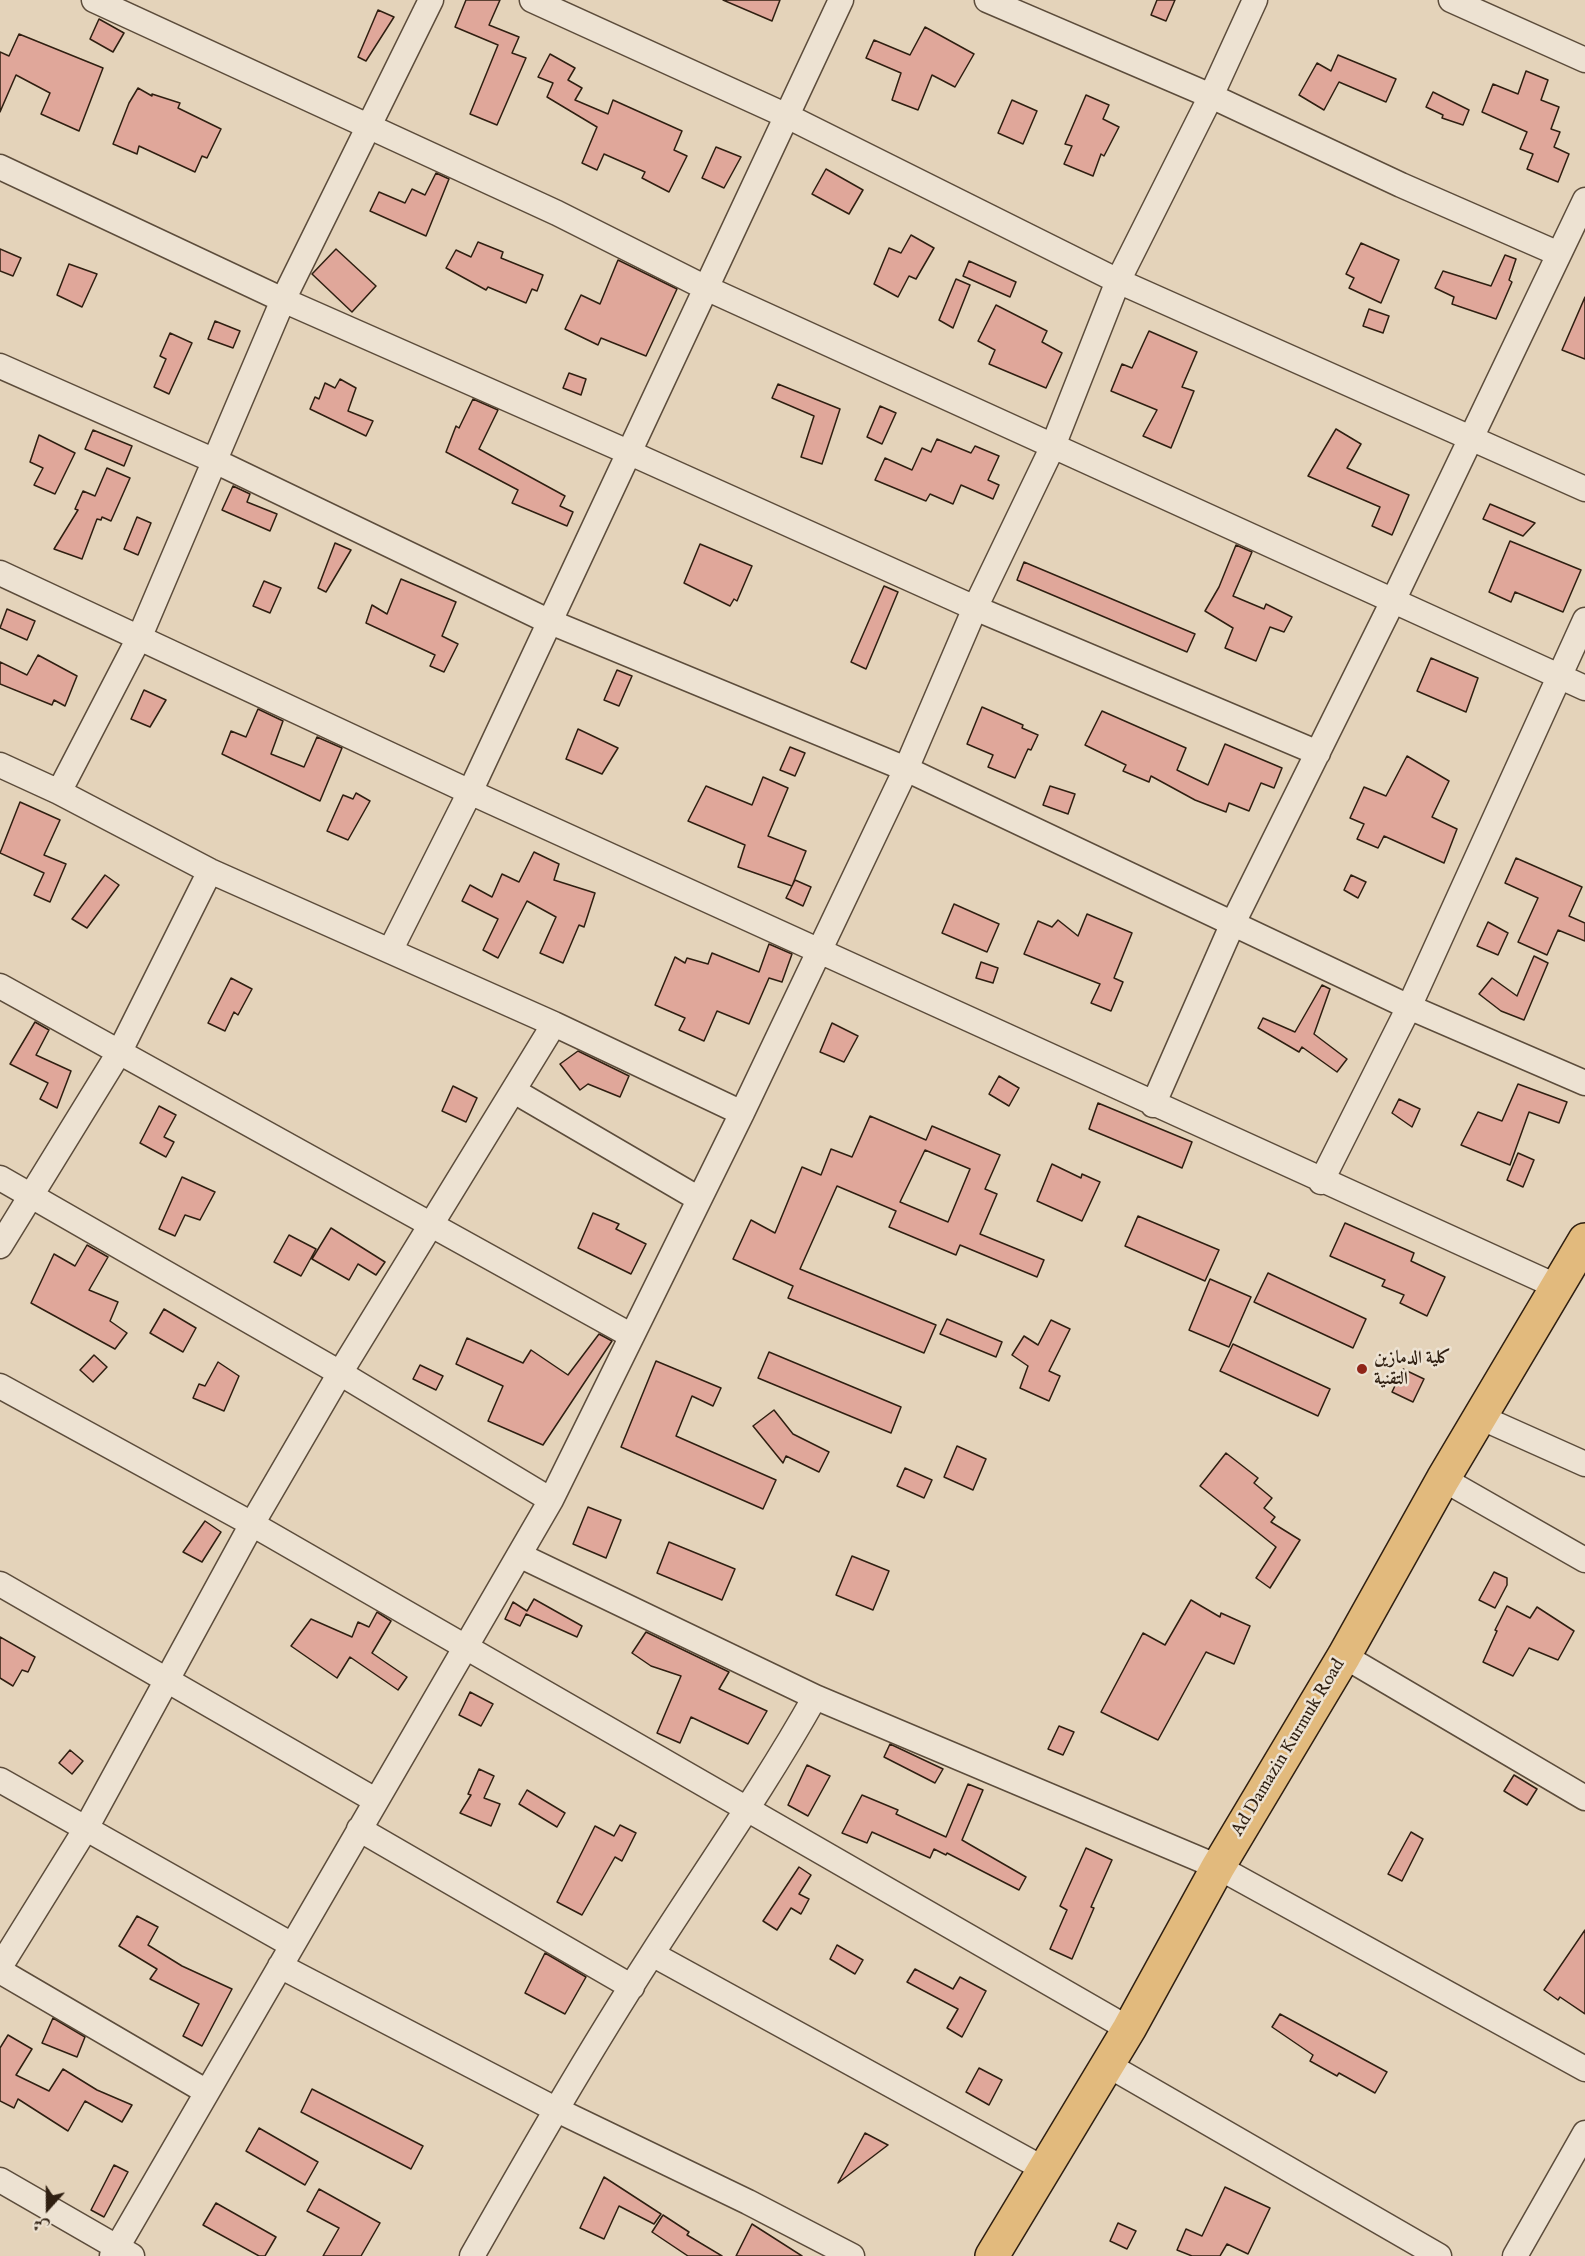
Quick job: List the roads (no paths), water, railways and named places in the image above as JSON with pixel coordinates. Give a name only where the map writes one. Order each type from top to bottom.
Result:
[{"type":"highway","name":"Ad Damazin Kurmuk Road","points":[[994,2255],[1108,2065],[1218,1867],[1344,1656],[1443,1479],[1585,1240]]},
{"type":"street","points":[[94,0],[557,213],[706,288],[1585,688]]},
{"type":"street","points":[[59,792],[140,636],[283,300],[371,126],[431,0]]},
{"type":"street","points":[[532,0],[787,116],[1118,281],[1585,489]]},
{"type":"street","points":[[390,951],[470,792],[548,621],[841,0]]},
{"type":"street","points":[[987,0],[1211,96],[1401,185],[1559,254]]},
{"type":"street","points":[[0,2180],[121,2253],[207,2092],[551,1500],[742,1113],[906,769],[975,608],[1053,446],[1118,281],[1211,96],[1255,0]]},
{"type":"street","points":[[1458,2],[1585,60]]},
{"type":"street","points":[[0,167],[283,300],[975,608],[1318,753]]},
{"type":"street","points":[[1153,1105],[1233,923],[1393,601],[1585,200]]},
{"type":"street","points":[[0,366],[216,461],[548,621],[906,769],[1409,1007],[1585,1083]]},
{"type":"street","points":[[0,573],[819,952],[1321,1182],[1558,1287]]},
{"type":"street","points":[[1321,1182],[1409,1007],[1585,620]]},
{"type":"street","points":[[0,765],[59,792],[210,871],[555,1024],[742,1113]]},
{"type":"street","points":[[0,1246],[120,1051],[210,871]]},
{"type":"street","points":[[0,986],[632,1336]]},
{"type":"street","points":[[0,1966],[85,1830],[252,1524],[340,1373],[433,1226],[555,1024]]},
{"type":"street","points":[[514,1091],[699,1199]]},
{"type":"street","points":[[0,1178],[340,1373],[551,1500]]},
{"type":"street","points":[[0,1386],[252,1524],[1129,2028]]},
{"type":"street","points":[[1480,1418],[1585,1464]]},
{"type":"street","points":[[1443,1479],[1585,1560]]},
{"type":"street","points":[[519,1555],[815,1697],[1218,1867],[1585,2069]]},
{"type":"street","points":[[0,1584],[375,1800]]},
{"type":"street","points":[[1344,1656],[1585,1798]]},
{"type":"street","points":[[472,2256],[555,2109],[652,1954],[748,1810],[815,1697]]},
{"type":"street","points":[[0,1780],[292,1945]]},
{"type":"street","points":[[359,1829],[632,1987]]},
{"type":"street","points":[[652,1954],[1044,2169]]},
{"type":"street","points":[[280,1966],[555,2109],[748,2202],[852,2256]]},
{"type":"street","points":[[0,1971],[207,2092]]},
{"type":"street","points":[[1108,2065],[1439,2256]]},
{"type":"street","points":[[1515,2256],[1585,2133]]},
{"type":"place","name":"كلية الدمازين التقنية","points":[[1362,1369]]}]
